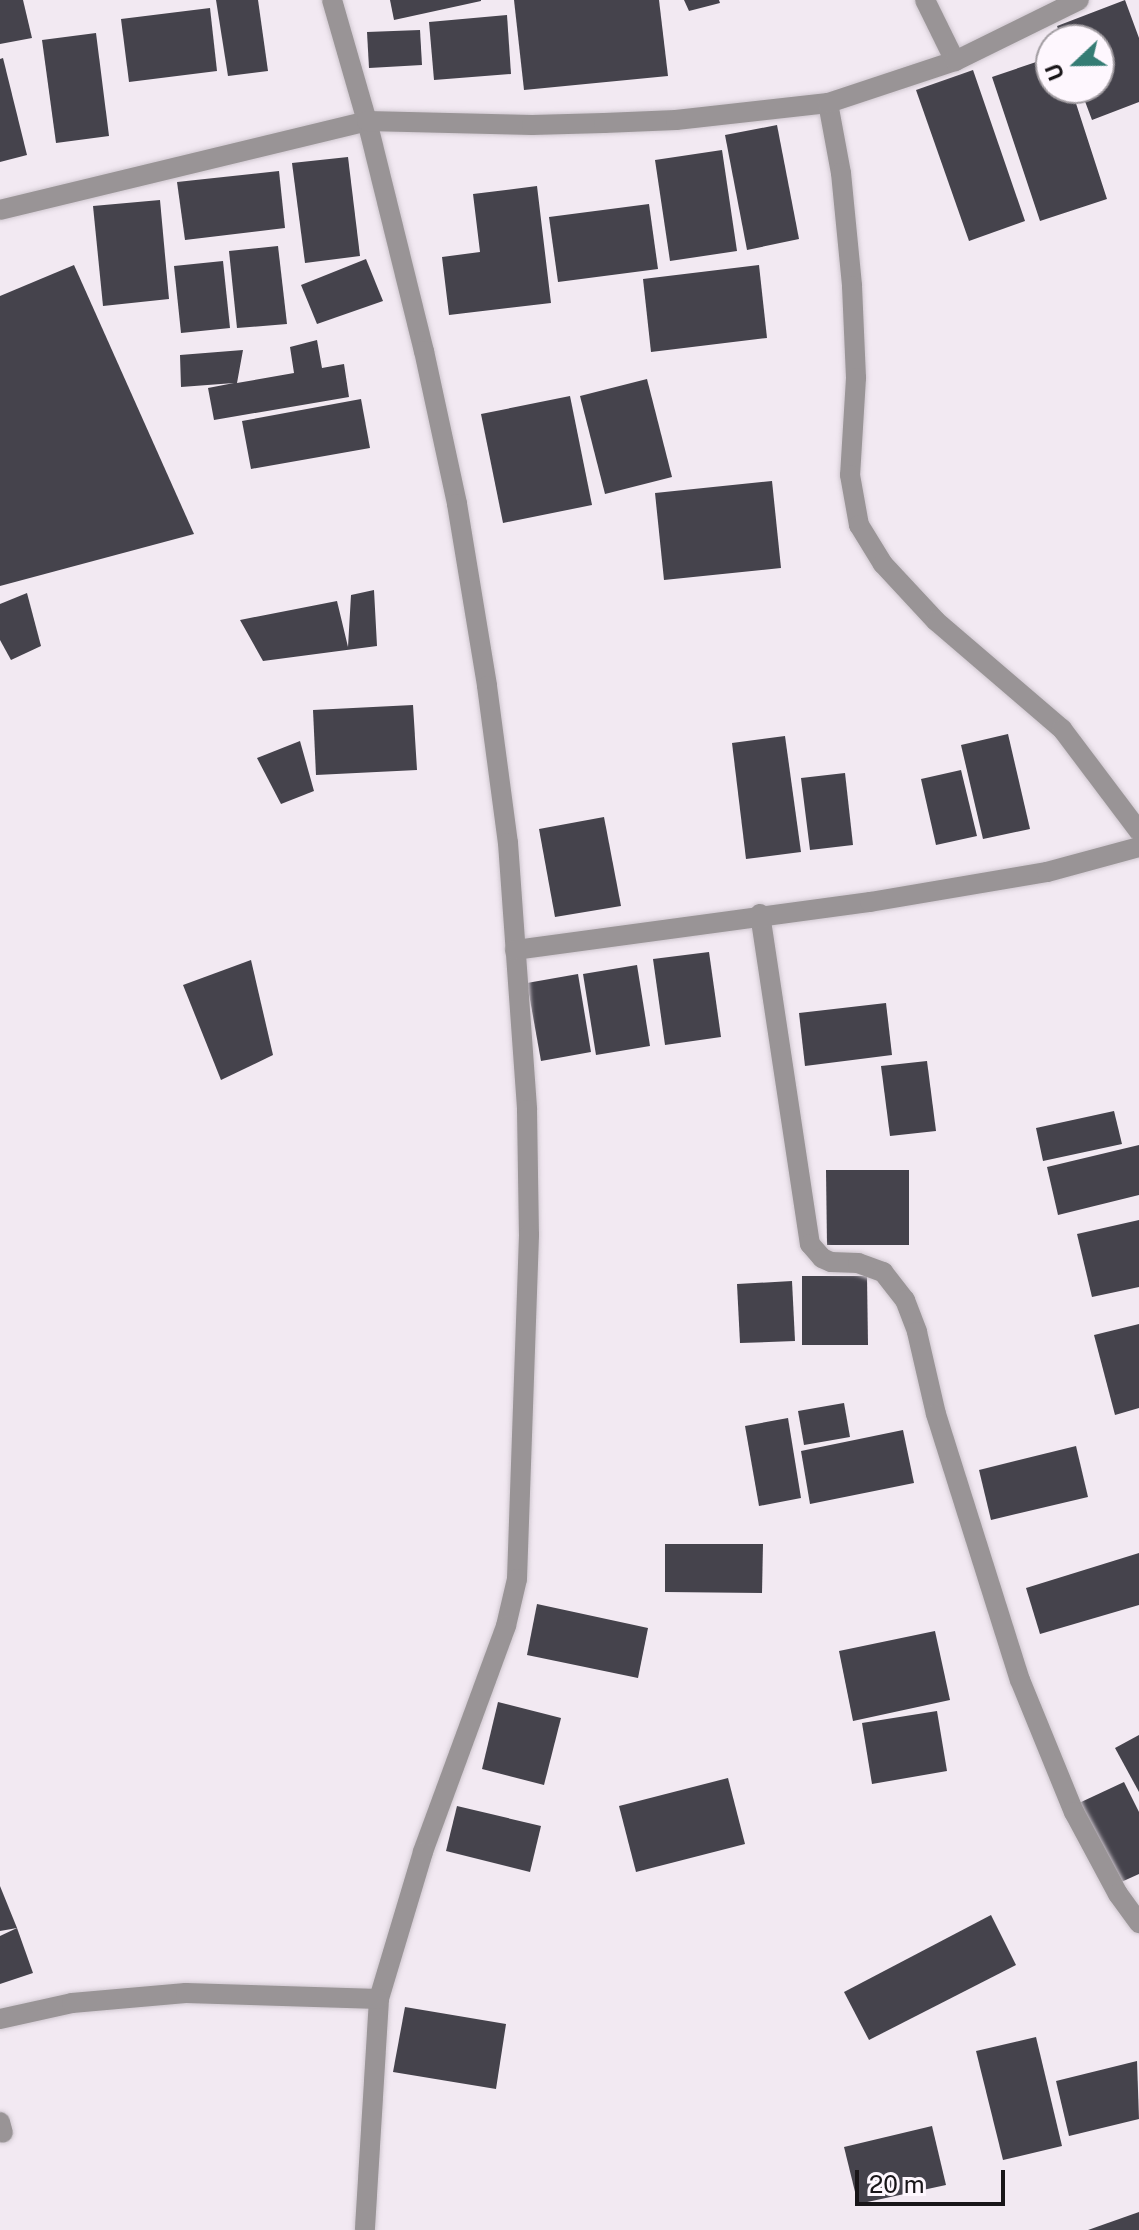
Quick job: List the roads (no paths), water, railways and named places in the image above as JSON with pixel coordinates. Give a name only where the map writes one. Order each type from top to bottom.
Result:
[{"type":"street","points":[[332,0],[367,121],[424,351],[457,504],[489,702],[508,843],[527,1110],[529,1235],[517,1579],[506,1626],[423,1852],[379,1999],[365,2230]]},
{"type":"street","points":[[925,0],[955,61]]},
{"type":"street","points":[[0,210],[367,121],[532,125],[604,123],[676,120],[828,103],[955,61],[1079,0]]},
{"type":"street","points":[[828,103],[841,173],[853,298],[856,378],[850,475],[859,525],[883,564],[936,621],[1062,729],[1139,831]]},
{"type":"street","points":[[515,950],[760,914],[870,902],[1007,879],[1139,847]]},
{"type":"street","points":[[760,914],[810,1244],[822,1258],[831,1262],[858,1263],[883,1272],[905,1300],[917,1332],[936,1414],[1026,1694],[1074,1812],[1118,1894],[1139,1923]]},
{"type":"street","points":[[0,2019],[72,2003],[186,1993],[379,1999]]}]
